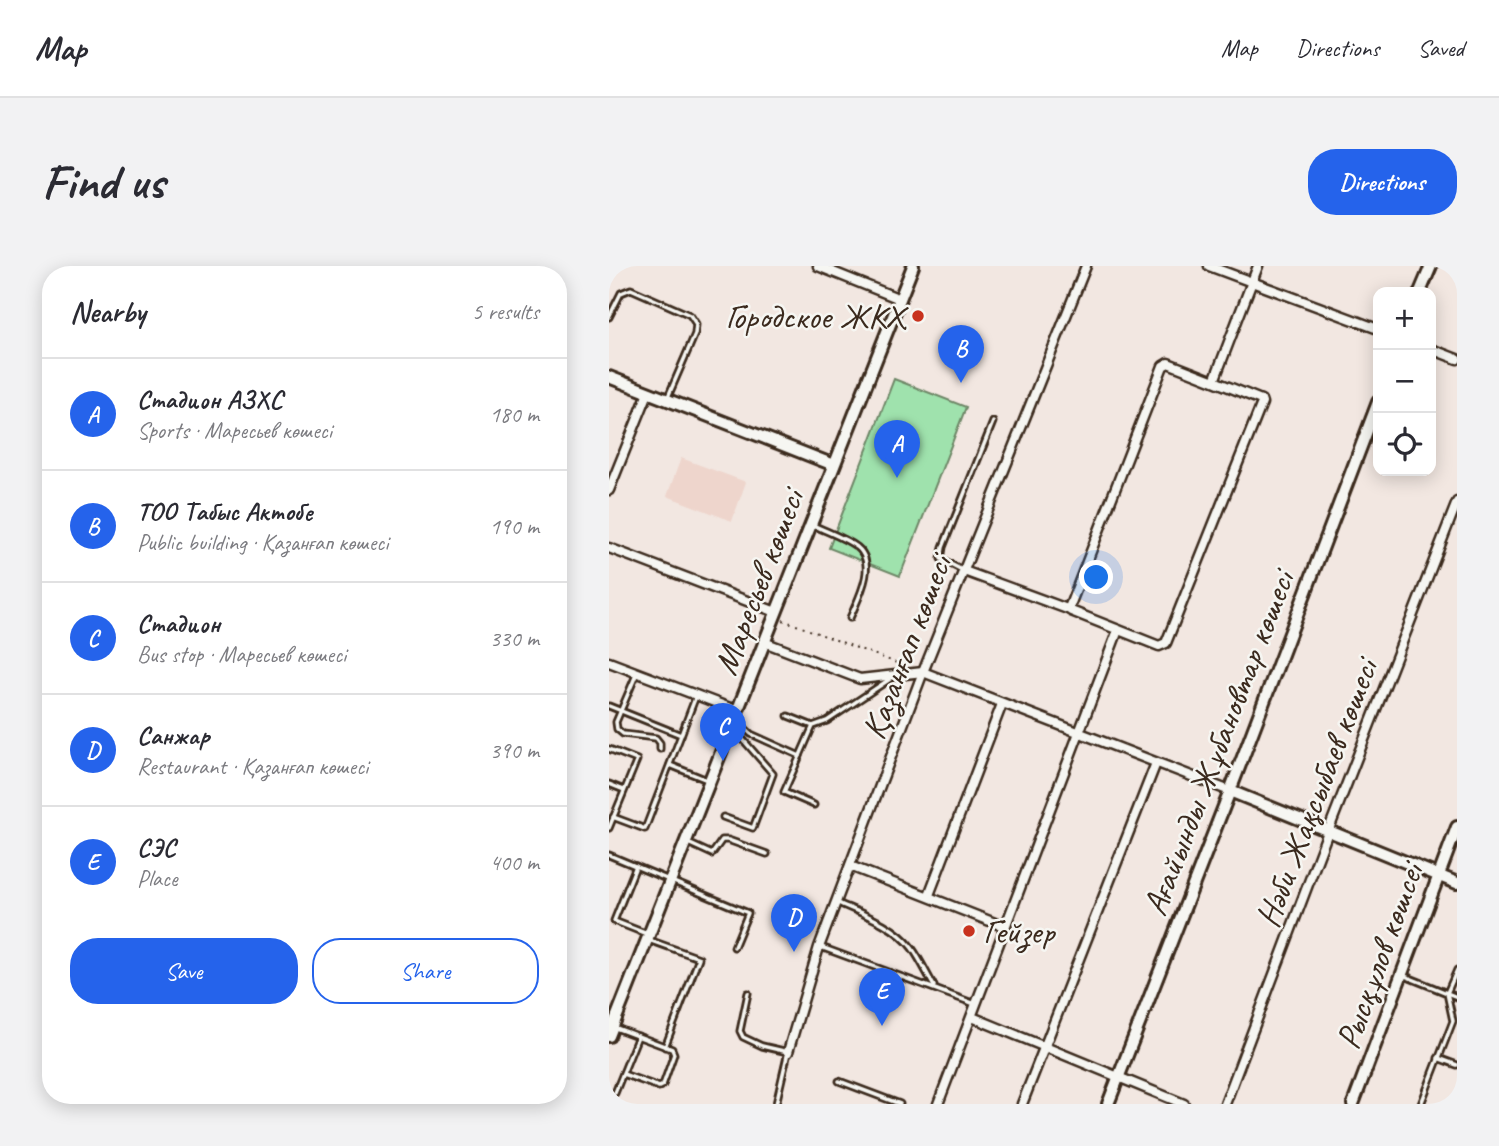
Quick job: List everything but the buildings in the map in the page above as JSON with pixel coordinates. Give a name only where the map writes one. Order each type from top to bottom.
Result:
[{"type":"street","points":[[818,266],[900,299]]},
{"type":"street","name":"Маресьев көшесі","points":[[610,1029],[764,642],[778,615],[913,266]]},
{"type":"street","name":"Қазанғап көшесі","points":[[788,1052],[819,947],[923,672],[1086,266]]},
{"type":"street","points":[[1209,266],[1373,327]]},
{"type":"street","points":[[1214,381],[1258,266]]},
{"type":"street","points":[[1422,287],[1431,266]]},
{"type":"street","points":[[1434,350],[1457,359]]},
{"type":"street","points":[[964,571],[1159,646],[1166,643],[1261,400],[1168,363],[1163,366],[1070,610]]},
{"type":"street","points":[[609,377],[834,465]]},
{"type":"street","points":[[609,491],[648,393]]},
{"type":"street","name":"Ағайынды Жұбановтар көшесі","points":[[1108,1104],[1374,413]]},
{"type":"street","name":"Нәби Жақсыбаев көшесі","points":[[1225,1104],[1457,502]]},
{"type":"street","points":[[609,548],[778,615]]},
{"type":"street","points":[[938,1104],[1118,630]]},
{"type":"street","points":[[764,642],[860,679],[923,672],[1329,829],[1457,883]]},
{"type":"street","points":[[609,662],[696,695],[735,719]]},
{"type":"street","points":[[929,895],[1002,704]]},
{"type":"street","points":[[1022,1104],[1156,762]]},
{"type":"street","name":"Рысқұлов көшсеі","points":[[1353,1104],[1457,827]]},
{"type":"street","points":[[851,866],[1005,927]]},
{"type":"street","points":[[972,1017],[1184,1104]]},
{"type":"lane","points":[[609,317],[621,293],[631,289],[690,315],[696,324],[695,334],[666,400]]},
{"type":"lane","points":[[964,571],[941,559],[943,547],[993,422]]},
{"type":"lane","points":[[811,524],[857,547],[866,557],[866,574],[850,618]]},
{"type":"lane","points":[[637,673],[616,722],[617,729],[623,734],[656,738],[660,749]]},
{"type":"lane","points":[[787,716],[813,726],[827,721],[894,675]]},
{"type":"lane","points":[[613,817],[645,829],[696,695]]},
{"type":"lane","points":[[609,706],[681,735]]},
{"type":"lane","points":[[735,719],[751,734],[800,756]]},
{"type":"lane","points":[[723,817],[753,828],[773,774],[735,719]]},
{"type":"lane","points":[[813,726],[785,792],[814,805]]},
{"type":"lane","points":[[609,749],[637,760],[609,828]]},
{"type":"lane","points":[[670,765],[710,781]]},
{"type":"lane","points":[[609,784],[624,790]]},
{"type":"lane","points":[[686,842],[712,854],[722,840],[727,839],[767,854]]},
{"type":"lane","points":[[609,855],[748,913],[734,947]]},
{"type":"lane","points":[[636,866],[614,921],[699,958],[665,1046]]},
{"type":"lane","points":[[836,902],[902,936],[935,988]]},
{"type":"lane","points":[[819,947],[977,1004]]},
{"type":"lane","points":[[1421,1104],[1455,1021],[1447,993],[1457,970]]},
{"type":"lane","points":[[1403,975],[1457,997]]},
{"type":"lane","points":[[748,993],[740,1031],[743,1037],[761,1046],[788,1052],[776,1104]]},
{"type":"lane","points":[[610,1029],[665,1046],[672,1049],[674,1054],[663,1085],[659,1087],[622,1074]]},
{"type":"lane","points":[[615,1093],[638,1036]]},
{"type":"lane","points":[[1438,1058],[1457,1065]]},
{"type":"lane","points":[[839,1081],[900,1104]]},
{"type":"path","points":[[778,615],[905,666]]},
{"type":"shaded area","points":[[681,458],[746,482],[732,521],[667,496]]},
{"type":"green space","points":[[894,379],[966,407],[900,576],[829,548]]},
{"type":"place","name":"Городское ЖКХ","points":[[918,316]]},
{"type":"place","name":"ТОО Табыс Актобе","points":[[961,383]]},
{"type":"place","name":"Стадион АЗХС","points":[[897,478]]},
{"type":"place","name":"Стадион","points":[[723,761]]},
{"type":"place","name":"Гейзер","points":[[969,931]]},
{"type":"place","name":"Санжар","points":[[794,952]]},
{"type":"place","name":"СЭС","points":[[882,1026]]}]
